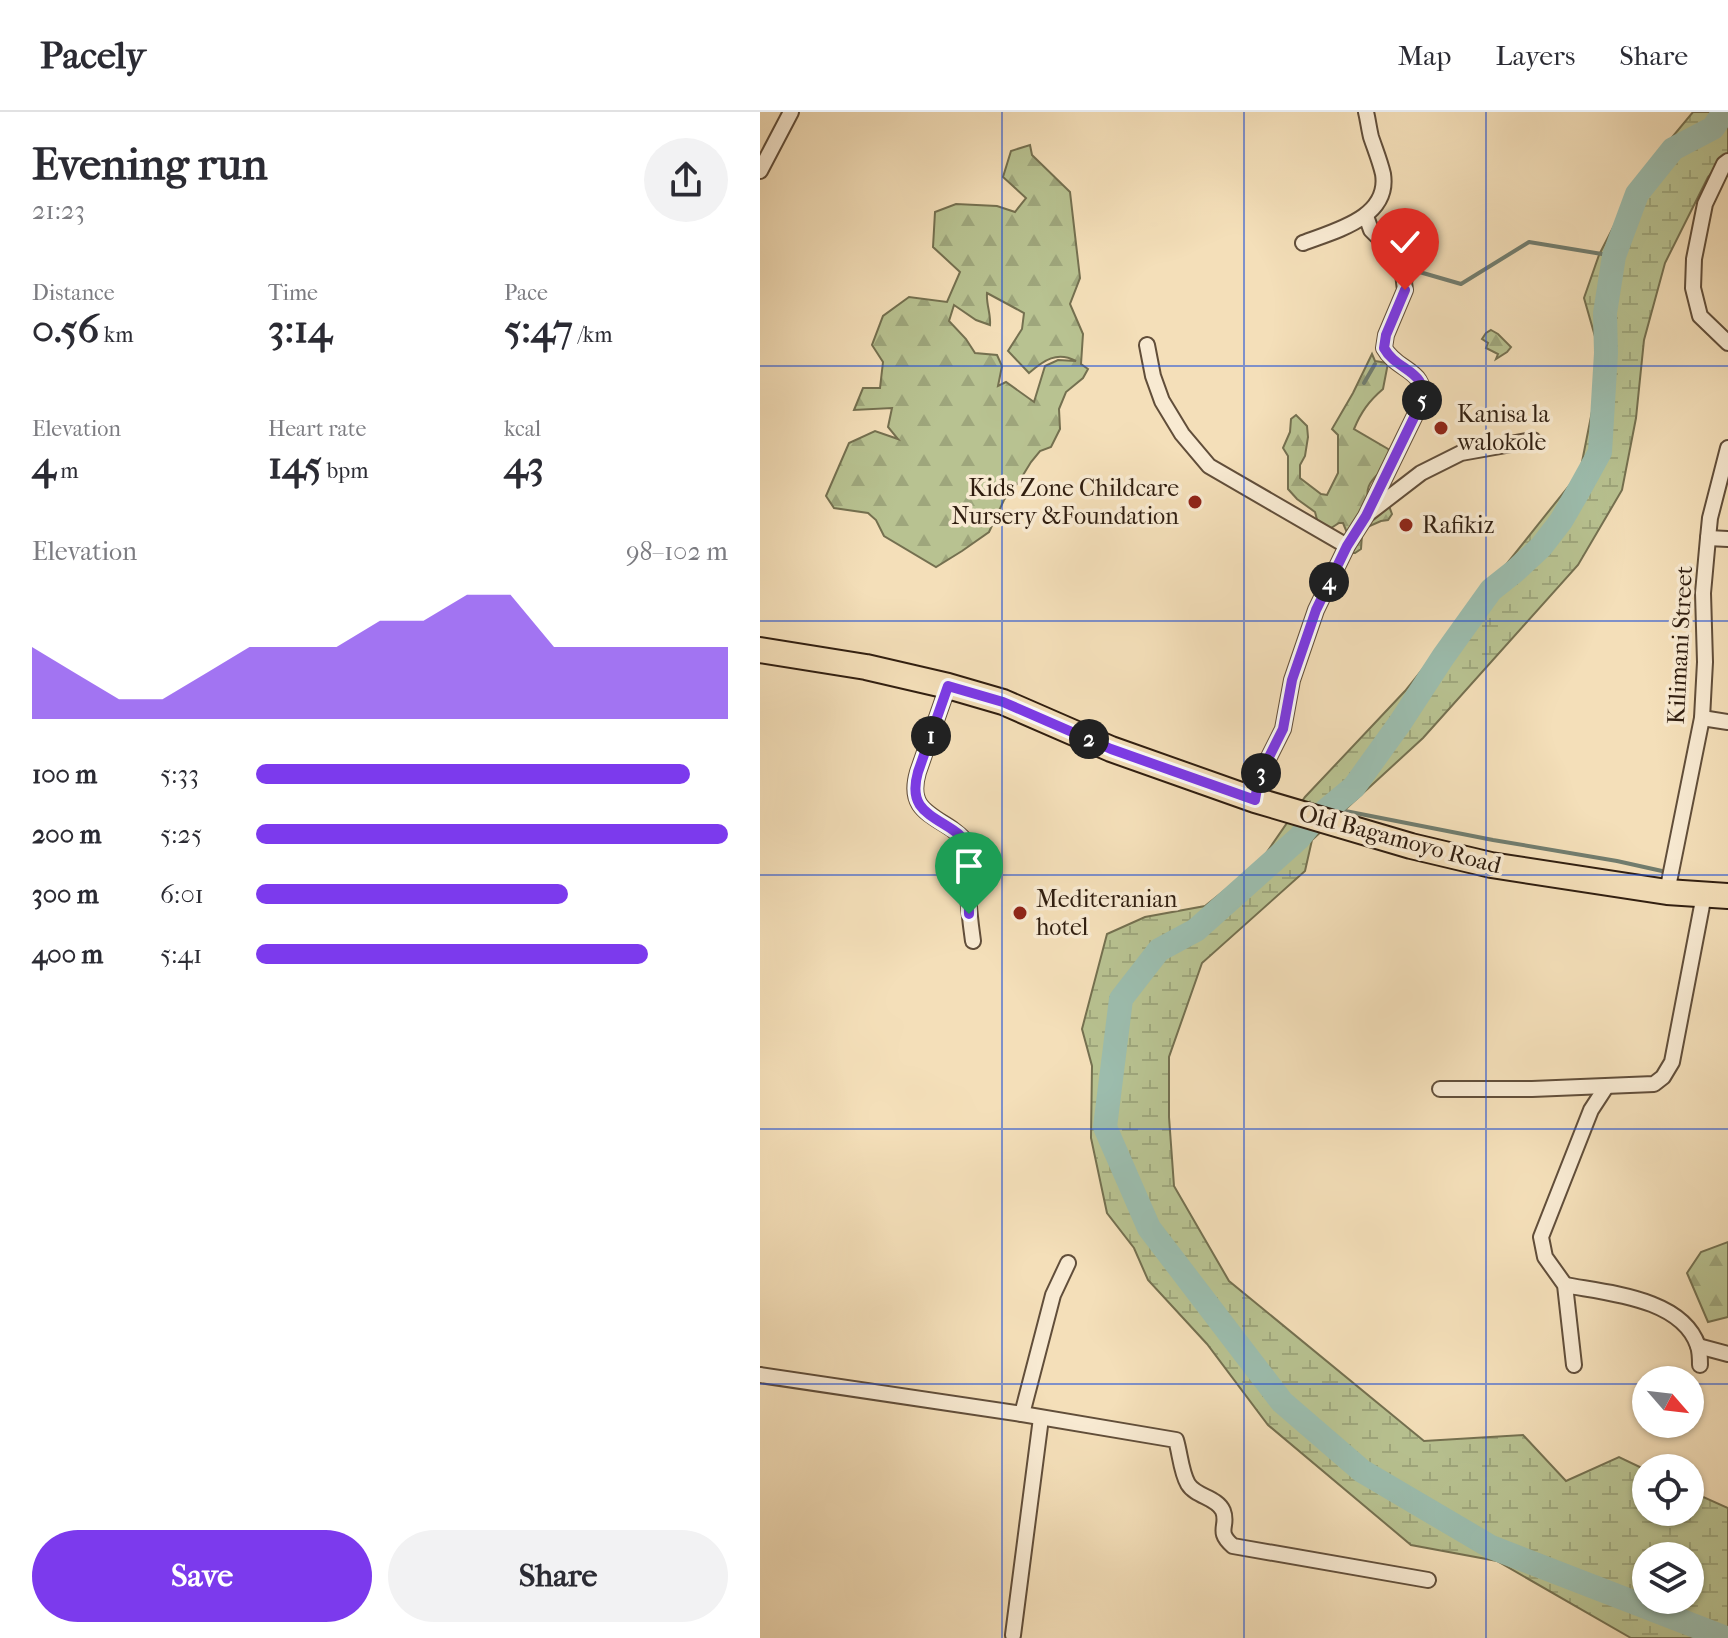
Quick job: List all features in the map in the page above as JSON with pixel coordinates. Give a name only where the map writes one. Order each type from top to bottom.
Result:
[{"type":"main road","name":"Old Bagamoyo Road","points":[[760,650],[866,667],[1003,702],[1111,749],[1255,800],[1411,846],[1491,865],[1667,892],[1716,896]]},
{"type":"street","points":[[760,171],[791,112]]},
{"type":"street","points":[[1303,243],[1366,216],[1377,201],[1384,185],[1366,112]]},
{"type":"street","points":[[1728,161],[1705,204],[1694,259],[1693,288],[1700,316],[1728,343]]},
{"type":"street","points":[[1255,800],[1259,777],[1283,729],[1292,680],[1316,610],[1421,403],[1424,386],[1421,381],[1390,357],[1384,348],[1386,335],[1405,290],[1405,282],[1384,243],[1371,230],[1366,216]]},
{"type":"street","points":[[1147,345],[1162,401],[1182,434],[1209,466],[1347,546]]},
{"type":"street","points":[[1366,516],[1421,473],[1451,457],[1533,440]]},
{"type":"street","name":"Kilimani Street","points":[[1667,892],[1702,718],[1705,662],[1703,593],[1708,538],[1728,448]]},
{"type":"street","points":[[1708,538],[1728,539]]},
{"type":"street","points":[[948,686],[918,772],[914,795],[932,816],[966,841],[973,941]]},
{"type":"street","points":[[1702,718],[1728,722]]},
{"type":"street","points":[[1440,1089],[1654,1084],[1663,1077],[1672,1062],[1716,896]]},
{"type":"street","points":[[1574,1365],[1565,1285],[1545,1257],[1541,1237],[1591,1110],[1606,1087]]},
{"type":"street","points":[[1022,1414],[1053,1295],[1068,1263]]},
{"type":"street","points":[[1565,1285],[1647,1302],[1666,1311],[1686,1326],[1698,1346],[1700,1365]]},
{"type":"street","points":[[1698,1346],[1728,1354]]},
{"type":"street","points":[[760,1375],[1176,1440],[1188,1484],[1223,1509],[1225,1518],[1222,1530],[1233,1546],[1428,1580]]},
{"type":"street","points":[[1013,1635],[1041,1418]]},
{"type":"green space","points":[[1693,112],[1728,112],[1728,154],[1708,177],[1665,263],[1644,340],[1636,418],[1622,490],[1578,565],[1423,738],[1312,840],[1305,871],[1202,963],[1169,1057],[1174,1186],[1229,1281],[1424,1441],[1523,1435],[1566,1481],[1619,1457],[1632,1463],[1632,1526],[1704,1526],[1704,1497],[1728,1508],[1728,1638],[1631,1638],[1497,1561],[1411,1545],[1268,1425],[1207,1344],[1148,1280],[1134,1248],[1107,1213],[1091,1138],[1092,1066],[1082,1029],[1107,934],[1145,917],[1205,906],[1260,862],[1305,797],[1405,691],[1580,472],[1602,361],[1584,298],[1599,255],[1639,177]]},
{"type":"green space","points":[[1030,145],[1032,155],[1070,192],[1080,278],[1070,304],[1083,334],[1081,364],[1088,369],[1083,378],[1066,392],[1059,409],[1060,429],[1051,447],[1040,451],[1031,462],[1004,500],[989,532],[936,567],[884,536],[876,520],[868,513],[834,508],[826,496],[849,443],[875,431],[898,439],[888,427],[892,408],[854,410],[863,388],[880,388],[883,362],[872,345],[883,316],[909,297],[947,302],[960,272],[933,247],[935,212],[956,204],[997,206],[1015,212],[1026,198],[1003,177],[1011,151]],"holes":[[[987,293],[1024,313],[1022,329],[1008,351],[1029,373],[1051,358],[1063,357],[1076,361],[1058,360],[1045,366],[1034,402],[1006,382],[998,386],[1002,366],[997,355],[975,353],[949,321],[954,305],[976,320],[990,325]]]},
{"type":"green space","points":[[1491,330],[1511,347],[1496,359],[1498,354],[1486,348],[1488,343],[1482,339]]},
{"type":"green space","points":[[1372,354],[1375,361],[1388,363],[1383,389],[1366,407],[1354,429],[1388,449],[1394,459],[1385,477],[1377,475],[1367,493],[1368,500],[1389,506],[1392,514],[1388,520],[1365,528],[1361,549],[1348,553],[1348,535],[1343,523],[1328,530],[1319,527],[1315,512],[1288,489],[1288,456],[1283,448],[1290,432],[1291,419],[1296,415],[1307,426],[1308,437],[1300,465],[1300,478],[1327,495],[1338,473],[1338,435],[1332,429]]},
{"type":"green space","points":[[1728,1242],[1728,1317],[1708,1322],[1687,1273],[1701,1252]]},
{"type":"waterway","points":[[1724,112],[1713,128],[1673,149],[1637,194],[1614,256],[1605,313],[1606,353],[1600,452],[1561,521],[1541,547],[1491,590],[1354,787],[1196,930],[1159,950],[1121,999],[1105,1127],[1149,1228],[1282,1402],[1362,1471],[1491,1547],[1726,1638]]},
{"type":"waterway","points":[[1409,287],[1416,271],[1461,284],[1529,242],[1614,256]]},
{"type":"waterway","points":[[1364,383],[1375,364]]},
{"type":"waterway","points":[[1330,808],[1662,871]]},
{"type":"place","name":"Kanisa la walokole","points":[[1441,428]]},
{"type":"place","name":"Kids Zone Childcare Nursery &Foundation","points":[[1195,502]]},
{"type":"place","name":"Rafikiz","points":[[1406,525]]},
{"type":"place","name":"Mediteranian hotel","points":[[1020,913]]},
{"type":"route","points":[[969,914],[969,854],[966,841],[932,816],[914,795],[918,772],[948,686],[1003,702],[1111,749],[1255,800],[1259,777],[1283,729],[1292,680],[1316,610],[1347,546],[1366,516],[1424,394],[1421,381],[1390,357],[1384,348],[1386,335],[1405,290]]}]
